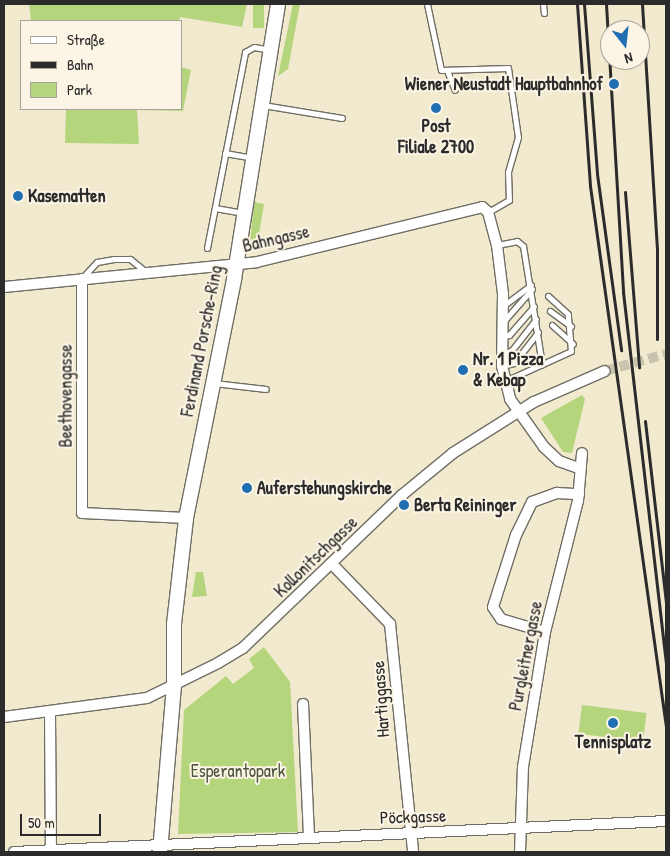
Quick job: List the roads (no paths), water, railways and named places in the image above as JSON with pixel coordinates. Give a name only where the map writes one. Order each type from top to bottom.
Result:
[{"type":"street","name":"Ferdinand Porsche-Ring","points":[[160,848],[174,686],[174,624],[186,518],[236,265],[279,7]]},
{"type":"street","name":"Bahngasse","points":[[4,287],[236,265],[392,230],[472,206],[488,212]]},
{"type":"street","points":[[488,212],[497,245],[502,306],[502,366],[505,381],[519,411],[549,451],[581,469]]},
{"type":"street","name":"Beethovengasse","points":[[82,279],[82,513],[186,518]]},
{"type":"street","name":"Kollonitschgasse","points":[[4,717],[50,714],[147,698],[174,686],[243,648],[417,483],[519,411],[604,371]]},
{"type":"street","name":"Purgleitnergasse","points":[[520,852],[523,767],[545,632],[579,494],[582,453]]},
{"type":"street","points":[[545,632],[501,619],[493,607],[516,534],[532,502],[557,493],[579,494]]},
{"type":"street","name":"Hartiggasse","points":[[332,565],[390,624],[413,852]]},
{"type":"street","points":[[303,704],[309,836]]},
{"type":"street","points":[[50,714],[53,787],[51,850]]},
{"type":"street","name":"Pöckgasse","points":[[14,852],[160,848],[309,836],[522,829],[666,821]]},
{"type":"lane","points":[[427,4],[437,65],[448,73],[455,90]]},
{"type":"lane","points":[[543,4],[544,13]]},
{"type":"lane","points":[[207,248],[245,52],[254,47],[271,50]]},
{"type":"lane","points":[[448,73],[508,68],[518,137],[508,172],[509,200],[488,212]]},
{"type":"lane","points":[[262,105],[342,118]]},
{"type":"lane","points":[[225,153],[254,158]]},
{"type":"lane","points":[[215,208],[244,213]]},
{"type":"lane","points":[[497,245],[517,242],[523,246],[538,317],[542,364]]},
{"type":"lane","points":[[82,279],[97,262],[114,259],[130,259],[147,273]]},
{"type":"lane","points":[[502,306],[533,289]]},
{"type":"lane","points":[[502,322],[508,321],[533,289]]},
{"type":"lane","points":[[505,381],[571,351],[573,344],[570,326],[562,304],[548,296]]},
{"type":"lane","points":[[502,336],[509,335],[536,305]]},
{"type":"lane","points":[[550,311],[570,326]]},
{"type":"lane","points":[[502,354],[512,350],[538,317]]},
{"type":"lane","points":[[552,325],[573,344]]},
{"type":"lane","points":[[502,366],[514,363],[538,332]]},
{"type":"lane","points":[[213,383],[266,389]]},
{"type":"tunnel","points":[[605,371],[666,354]]},
{"type":"railway","points":[[577,4],[590,186],[666,727]]},
{"type":"railway","points":[[584,4],[597,174],[621,350]]},
{"type":"railway","points":[[606,4],[623,292],[666,663]]},
{"type":"railway","points":[[642,4],[657,248],[657,339]]},
{"type":"railway","points":[[625,192],[639,367]]},
{"type":"railway","points":[[645,421],[666,602]]},
{"type":"place","name":"Wiener Neustadt Hauptbahnhof","points":[[614,84]]},
{"type":"place","name":"Post Filiale 2700","points":[[436,108]]},
{"type":"place","name":"Kasematten","points":[[18,196]]},
{"type":"place","name":"Nr. 1 Pizza & Kebap","points":[[463,370]]},
{"type":"place","name":"Auferstehungskirche","points":[[247,488]]},
{"type":"place","name":"Berta Reininger","points":[[404,505]]},
{"type":"place","name":"Tennisplatz","points":[[613,723]]},
{"type":"park label","name":"Esperantopark","points":[[238,771]]}]
